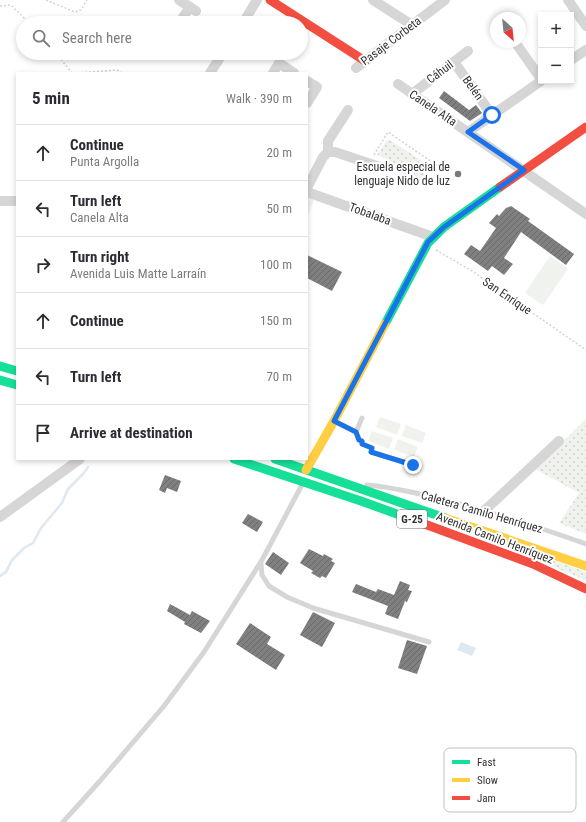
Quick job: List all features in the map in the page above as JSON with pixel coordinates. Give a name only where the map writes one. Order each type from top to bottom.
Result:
[{"type":"main road","points":[[270,0],[295,16]]},
{"type":"main road","points":[[308,24],[365,61]]},
{"type":"main road","points":[[306,470],[334,421],[425,247],[433,237],[444,227],[586,127]]},
{"type":"main road","points":[[0,366],[16,372]]},
{"type":"main road","points":[[0,380],[16,385]]},
{"type":"main road","name":"Avenida Camilo Henríquez","points":[[237,460],[435,527],[526,561],[586,589]]},
{"type":"main road","name":"Avenida Camilo Henríquez","points":[[278,460],[454,522],[586,566]]},
{"type":"street","points":[[179,0],[193,9],[186,16]]},
{"type":"street","points":[[248,16],[258,0]]},
{"type":"street","points":[[373,0],[412,25]]},
{"type":"street","name":"Pasaje Corbeta","points":[[356,68],[445,0]]},
{"type":"street","points":[[568,0],[586,26]]},
{"type":"street","points":[[519,48],[538,76]]},
{"type":"street","points":[[574,58],[586,50]]},
{"type":"street","name":"Cáhuil","points":[[412,94],[468,51]]},
{"type":"street","points":[[211,72],[218,60]]},
{"type":"street","name":"Belén","points":[[454,62],[492,115]]},
{"type":"street","points":[[274,72],[279,63],[292,72]]},
{"type":"street","points":[[308,82],[317,87],[308,101]]},
{"type":"street","points":[[468,132],[538,82]]},
{"type":"street","name":"Canela Alta","points":[[398,84],[584,210]]},
{"type":"street","points":[[308,186],[323,157],[328,152],[328,141],[348,110]]},
{"type":"street","points":[[328,152],[335,152],[380,167]]},
{"type":"street","name":"Tobalaba","points":[[308,192],[433,237]]},
{"type":"street","points":[[0,201],[16,202]]},
{"type":"street","points":[[484,511],[558,441]]},
{"type":"street","points":[[0,517],[79,460]]},
{"type":"lane","points":[[356,432],[362,418]]},
{"type":"lane","points":[[334,421],[356,432],[359,440],[362,441],[362,444],[372,448],[371,452],[413,465]]},
{"type":"lane","points":[[63,822],[164,706],[204,652],[262,560],[304,482]]},
{"type":"lane","name":"Caletera Camilo Henríquez","points":[[352,486],[366,484],[380,486],[435,498],[528,523],[586,544]]},
{"type":"lane","points":[[262,560],[262,575],[269,586],[287,597],[313,608],[429,642]]},
{"type":"path","points":[[46,0],[75,12],[80,10],[87,0]]},
{"type":"path","points":[[0,6],[11,5],[22,16]]},
{"type":"path","points":[[62,60],[71,72]]},
{"type":"path","points":[[91,72],[117,70],[120,72]]},
{"type":"path","points":[[368,163],[388,132],[448,173]]},
{"type":"path","name":"San Enrique","points":[[425,247],[438,250],[472,271],[586,350]]},
{"type":"green space","points":[[388,139],[435,169],[416,180],[386,168],[390,160],[377,155]]},
{"type":"green space","points":[[308,197],[314,200],[308,215]]},
{"type":"green space","points":[[550,256],[568,269],[543,305],[525,293]]},
{"type":"green space","points":[[380,417],[401,424],[397,435],[376,427]]},
{"type":"green space","points":[[586,419],[586,534],[559,523],[579,493],[535,469]]},
{"type":"green space","points":[[406,425],[426,433],[422,443],[402,436]]},
{"type":"green space","points":[[372,431],[393,438],[389,449],[368,441]]},
{"type":"green space","points":[[398,439],[418,447],[414,457],[394,450]]},
{"type":"green space","points":[[456,524],[586,572],[586,581]]},
{"type":"shaded area","points":[[461,642],[476,648],[472,656],[457,650]]},
{"type":"building","points":[[444,91],[469,110],[476,105],[482,113],[470,121],[439,98]]},
{"type":"building","points":[[511,206],[530,219],[528,221],[574,254],[566,265],[521,232],[504,258],[513,264],[504,275],[492,266],[488,271],[464,254],[471,245],[480,251],[496,228],[489,223],[497,214],[499,216],[506,208]]},
{"type":"building","points":[[308,255],[342,272],[332,291],[308,279]]},
{"type":"building","points":[[165,475],[181,481],[177,492],[167,488],[165,493],[159,490]]},
{"type":"building","points":[[248,514],[263,522],[257,532],[242,523]]},
{"type":"building","points":[[309,549],[333,559],[331,561],[335,563],[326,578],[322,576],[320,578],[311,573],[313,571],[300,563]]},
{"type":"building","points":[[273,552],[289,563],[281,575],[265,564]]},
{"type":"building","points":[[400,581],[410,585],[408,590],[412,591],[407,602],[405,601],[398,619],[385,614],[388,606],[352,592],[356,584],[376,592],[378,589],[394,595]]},
{"type":"building","points":[[170,604],[190,615],[192,611],[210,621],[201,633],[184,624],[185,622],[167,611]]},
{"type":"building","points":[[313,612],[335,623],[322,647],[300,635]]},
{"type":"building","points":[[250,623],[271,637],[267,644],[285,655],[276,670],[236,644]]},
{"type":"building","points":[[407,640],[427,646],[417,674],[398,668]]},
{"type":"waterway","points":[[0,576],[6,572],[12,560],[24,548],[33,543],[41,528],[62,503],[68,489],[88,467]]},
{"type":"traffic: fast","points":[[385,324],[428,243],[444,227],[500,187]]},
{"type":"traffic: fast","points":[[0,366],[16,371]]},
{"type":"traffic: fast","points":[[0,380],[16,385]]},
{"type":"traffic: fast","points":[[237,460],[419,522]]},
{"type":"traffic: fast","points":[[278,460],[445,518]]},
{"type":"traffic: slow","points":[[306,470],[334,421],[385,324]]},
{"type":"traffic: slow","points":[[445,518],[586,566]]},
{"type":"traffic: jam","points":[[270,0],[295,16]]},
{"type":"traffic: jam","points":[[308,24],[365,61]]},
{"type":"traffic: jam","points":[[500,187],[586,127]]},
{"type":"traffic: jam","points":[[419,522],[533,564],[586,589]]},
{"type":"place","name":"Escuela especial de lenguaje Nido de luz","points":[[458,174]]},
{"type":"route","points":[[413,465],[371,452],[372,448],[362,444],[362,441],[359,440],[356,432],[334,421],[428,242],[444,227],[524,170],[468,132],[492,115]]}]
